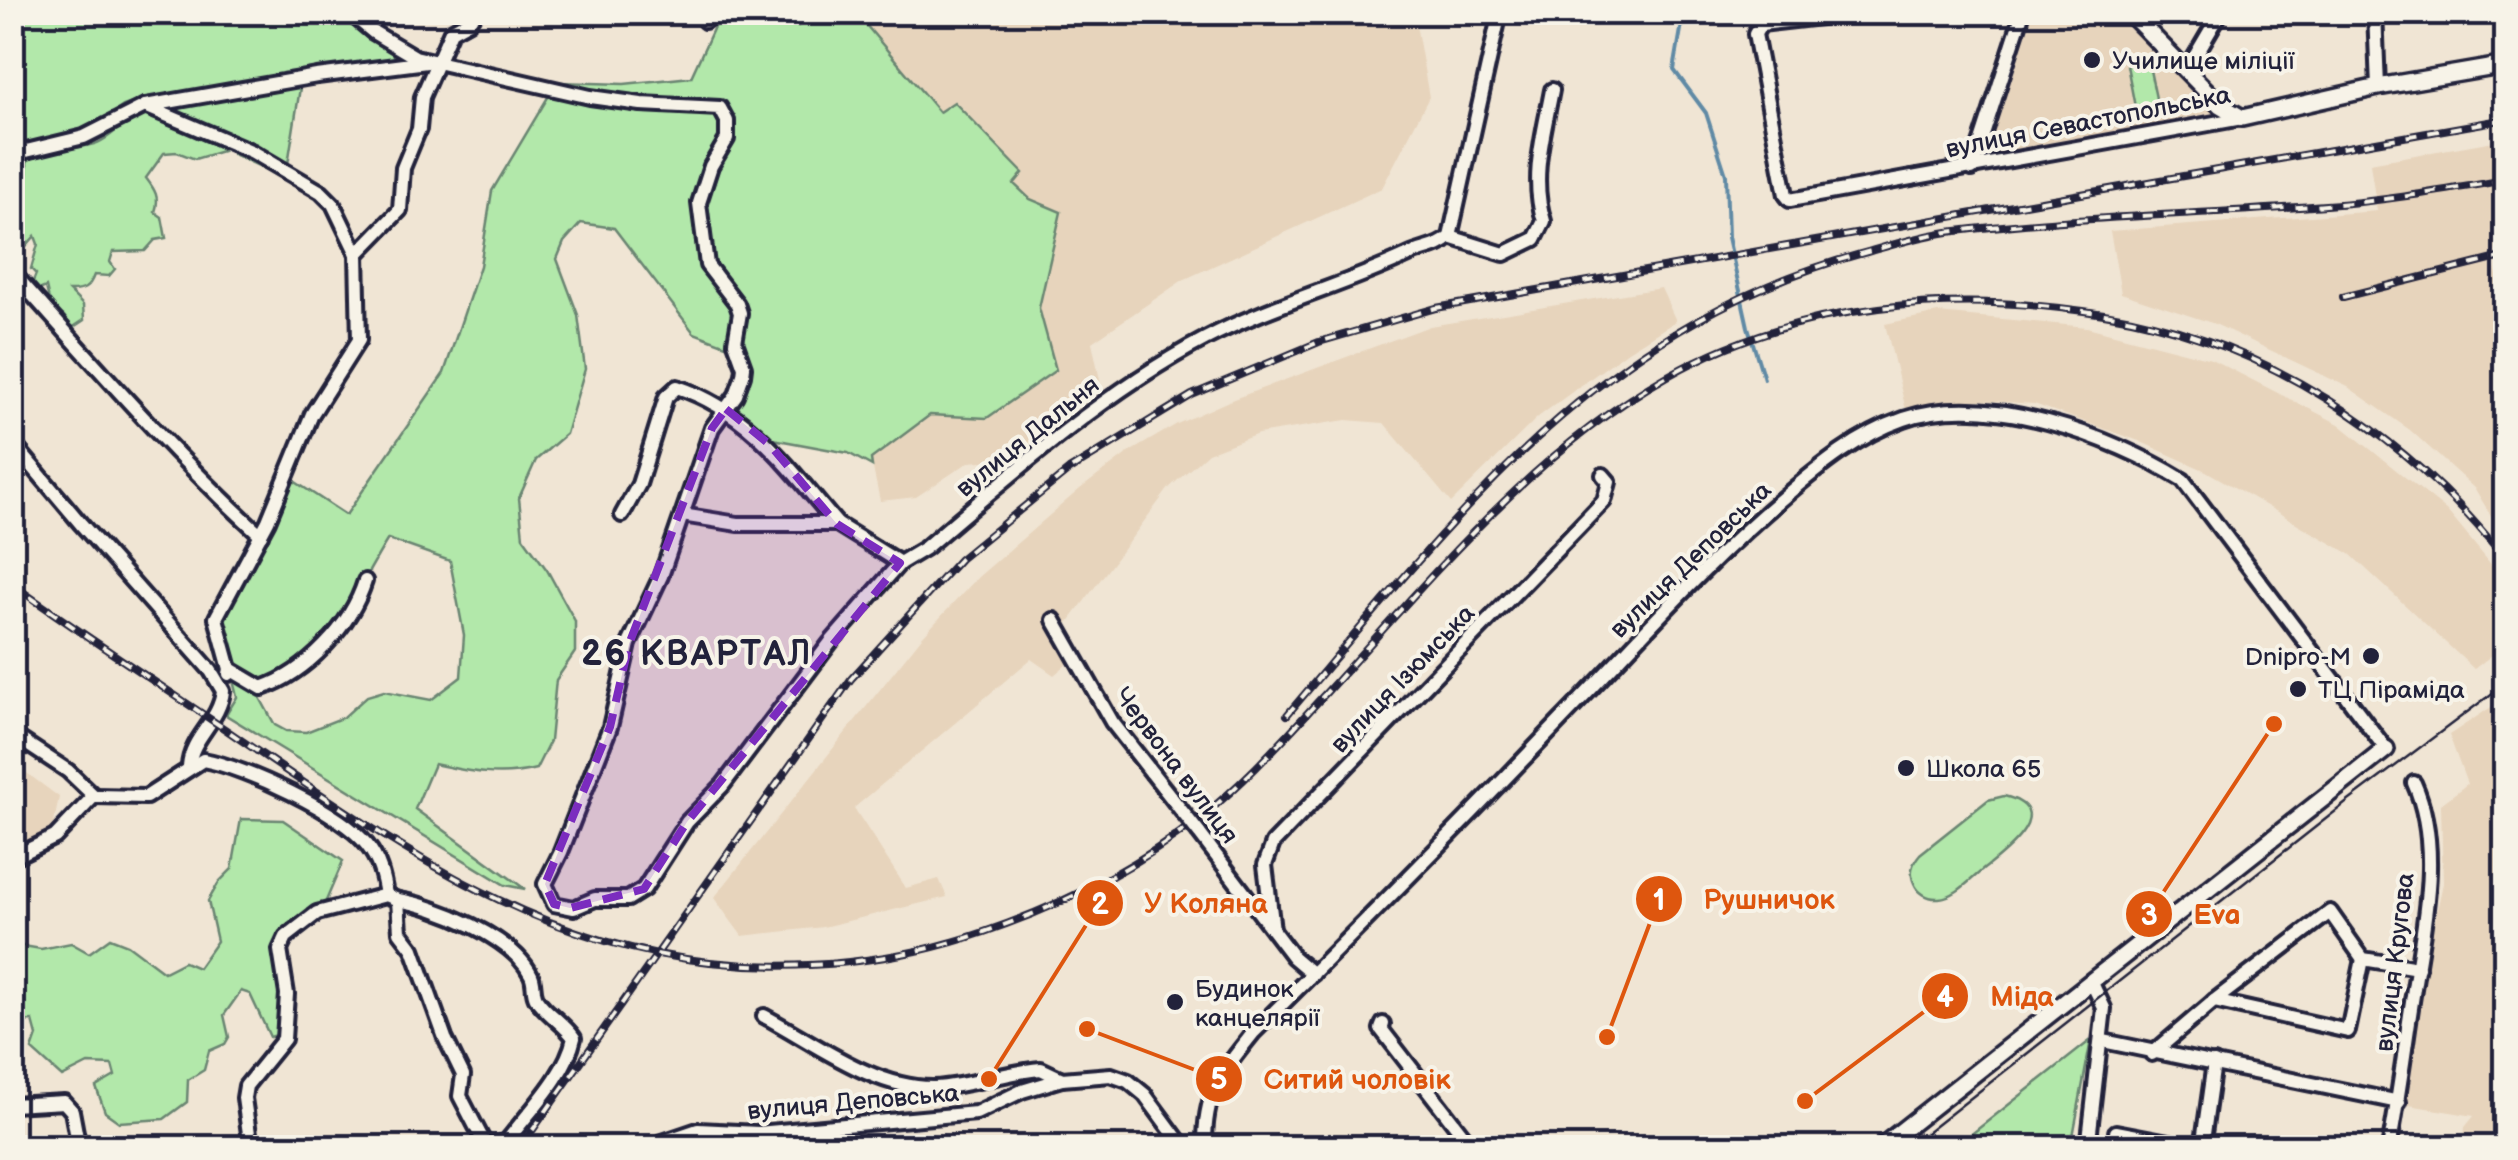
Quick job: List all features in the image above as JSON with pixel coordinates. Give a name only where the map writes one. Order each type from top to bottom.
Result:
[{"type":"street","points":[[349,12],[372,32],[415,57],[590,97],[720,108],[727,121],[726,139],[699,203],[706,264],[738,304],[734,342],[744,367],[726,409],[712,428],[682,516],[738,524],[836,524]]},
{"type":"street","points":[[358,254],[400,210],[403,168],[419,130],[422,97],[452,31],[475,12]]},
{"type":"street","points":[[1500,12],[1450,236],[1504,254],[1535,238],[1544,220],[1538,200],[1539,160],[1552,90]]},
{"type":"street","name":"вулиця Севастопольська","points":[[1866,12],[1761,24],[1755,34],[1786,195],[1797,200],[2506,65]]},
{"type":"street","points":[[1972,169],[2024,12]]},
{"type":"street","points":[[2188,70],[2221,12]]},
{"type":"street","points":[[2374,12],[2378,87]]},
{"type":"street","points":[[2130,13],[2220,104],[2242,118]]},
{"type":"street","points":[[12,134],[15,158],[84,137],[145,106],[317,76],[440,60]]},
{"type":"street","points":[[145,106],[253,152],[321,192],[333,204],[358,254],[359,340],[312,414],[261,536],[216,618],[230,669],[217,715],[190,752],[189,766]]},
{"type":"street","name":"вулиця Дальня","points":[[682,516],[661,576],[628,644],[610,726],[545,884],[554,904],[574,908],[595,899],[628,899],[644,889],[687,822],[723,785],[830,643],[900,562],[925,548],[1137,376],[1208,337],[1375,272],[1419,250],[1443,244],[1450,236]]},
{"type":"street","points":[[12,272],[216,495],[261,536]]},
{"type":"street","points":[[622,515],[639,484],[670,390],[677,387],[706,396],[726,409],[769,444],[836,524],[900,562]]},
{"type":"street","name":"вулиця Деповська","points":[[1205,1148],[1206,1117],[1215,1082],[1253,1033],[1735,539],[1857,440],[1906,418],[1980,409],[2053,424],[2143,455],[2184,480],[2386,749]]},
{"type":"street","points":[[12,442],[211,671],[223,691]]},
{"type":"street","name":"вулиця Ізюмська","points":[[1273,930],[1265,865],[1273,843],[1604,501],[1609,482],[1603,476]]},
{"type":"street","points":[[230,669],[262,688],[304,668],[326,645],[365,582]]},
{"type":"street","name":"Червона вулиця","points":[[1054,620],[1112,722],[1293,956],[1313,974]]},
{"type":"street","points":[[12,734],[68,771],[94,796],[146,797],[203,760],[241,769],[291,792],[359,835],[382,872],[392,898],[400,932],[413,949],[445,1038],[463,1075],[460,1096],[487,1147],[506,1142],[512,1136],[554,1078],[571,1051],[574,1038],[537,1000],[530,973],[505,947],[457,916],[392,898],[316,913],[286,937],[280,950],[287,994],[284,1039],[246,1086],[251,1148]]},
{"type":"street","points":[[1880,1148],[2386,749]]},
{"type":"street","name":"вулиця Кругова","points":[[2389,1148],[2418,968],[2428,829],[2426,808],[2414,783]]},
{"type":"street","points":[[12,858],[55,837],[94,796]]},
{"type":"street","points":[[2152,1054],[2330,912],[2364,958],[2418,968]]},
{"type":"street","points":[[2214,1001],[2348,1032],[2364,958]]},
{"type":"street","points":[[2088,1148],[2104,1008],[2091,981]]},
{"type":"street","name":"вулиця Деповська","points":[[764,1016],[894,1083],[954,1086],[1042,1069],[1062,1080]]},
{"type":"street","points":[[1383,1024],[1382,1029],[1473,1148]]},
{"type":"street","points":[[2103,1041],[2398,1102]]},
{"type":"street","points":[[2116,1132],[2201,1148],[2214,1063]]},
{"type":"street","name":"вулиця Деповська","points":[[645,1148],[698,1130],[758,1133],[976,1113],[1022,1090],[1062,1080],[1112,1075],[1128,1081],[1145,1095],[1184,1148]]},
{"type":"street","points":[[12,1105],[64,1102],[72,1111],[79,1148]]},
{"type":"highlighted area","points":[[726,409],[769,444],[837,524],[900,563],[687,822],[644,889],[570,908],[554,904],[545,884],[610,727],[629,644],[712,428]]},
{"type":"shaded area","points":[[1043,12],[1048,16],[1052,12],[1414,13],[1429,97],[1382,188],[1183,280],[1092,342],[1100,380],[1008,459],[969,462],[916,497],[880,501],[871,459],[930,415],[987,418],[1056,371],[1039,308],[1061,212],[1030,199],[1013,184],[1022,174],[940,112],[856,13]]},
{"type":"shaded area","name":"Училище міліції","points":[[2031,13],[2120,13],[2216,108],[2217,118],[1999,160],[1991,154],[1987,143]]},
{"type":"shaded area","points":[[2505,139],[2505,203],[2492,263],[2506,294],[2505,539],[2475,489],[2410,430],[2348,387],[2215,324],[2121,293],[2110,231],[2377,211],[2370,163]]},
{"type":"shaded area","points":[[1661,288],[1676,321],[1538,417],[1451,503],[1384,423],[1346,420],[1258,434],[1208,453],[1169,488],[1065,627],[1062,641],[1072,660],[1054,675],[1031,659],[854,808],[906,888],[939,879],[947,897],[823,927],[742,936],[714,898],[921,638],[978,577],[1128,453],[1177,424],[1231,400],[1430,326]]},
{"type":"shaded area","points":[[1938,313],[2087,327],[2211,359],[2339,424],[2447,511],[2499,574],[2505,586],[2505,645],[2474,669],[2350,554],[2206,471],[2139,441],[2034,404],[1978,400],[1906,410],[1885,324]]},
{"type":"shaded area","points":[[2505,698],[2505,1147],[2463,1147],[2465,1127],[2474,1116],[2403,1104],[2418,999],[2443,883],[2441,804],[2467,784],[2449,735]]},
{"type":"shaded area","points":[[12,762],[59,797],[52,833],[12,851]]},
{"type":"green space","points":[[12,13],[339,13],[371,37],[412,59],[302,75],[288,164],[267,170],[233,154],[235,139],[140,100],[123,106],[85,133],[30,147],[13,129]]},
{"type":"green space","points":[[767,13],[798,26],[811,20],[814,13],[856,13],[939,112],[954,102],[1023,173],[1014,184],[1030,199],[1061,212],[1039,308],[1056,370],[987,418],[930,415],[871,459],[872,466],[848,453],[773,439],[736,408],[748,371],[743,346],[731,347],[694,333],[614,228],[581,223],[564,242],[557,259],[578,315],[585,369],[566,434],[536,460],[519,498],[523,537],[547,570],[575,621],[575,652],[556,680],[550,741],[536,769],[523,772],[485,773],[434,764],[415,809],[525,889],[505,885],[226,715],[237,697],[232,676],[258,694],[275,725],[286,731],[306,732],[344,717],[367,696],[384,691],[431,700],[461,677],[464,635],[450,561],[388,539],[340,619],[317,649],[295,669],[263,684],[232,662],[221,617],[291,479],[346,515],[444,373],[480,266],[492,191],[557,82],[624,84],[691,77],[719,16]]},
{"type":"green space","points":[[2147,56],[2157,103],[2135,107],[2126,60]]},
{"type":"green space","points":[[135,114],[156,115],[218,144],[222,151],[195,159],[177,152],[164,153],[146,178],[156,194],[155,212],[162,217],[166,238],[155,240],[145,251],[113,252],[110,262],[115,269],[109,276],[94,275],[85,288],[69,291],[83,305],[84,320],[72,328],[64,316],[51,309],[46,287],[39,290],[32,284],[36,274],[31,269],[38,244],[35,236],[20,253],[13,252],[12,184],[27,176],[27,162],[36,150],[94,144]]},
{"type":"green space","points":[[2004,796],[2020,802],[2028,811],[2028,821],[2015,842],[1952,894],[1935,898],[1921,892],[1912,875],[1920,854],[1988,800]]},
{"type":"green space","points":[[241,819],[283,820],[343,861],[323,908],[284,935],[280,1034],[270,1037],[250,994],[241,991],[224,1015],[229,1037],[225,1044],[209,1051],[204,1070],[188,1080],[187,1102],[164,1119],[119,1122],[105,1112],[96,1087],[115,1076],[112,1065],[88,1064],[62,1077],[32,1050],[37,1036],[33,1021],[13,1022],[12,944],[41,949],[71,943],[89,953],[110,938],[128,945],[164,972],[184,962],[198,968],[217,941],[208,901],[232,869]]},
{"type":"green space","points":[[2091,1040],[2071,1147],[1955,1147]]},
{"type":"waterway","points":[[1684,12],[1674,70],[1706,113],[1726,175],[1728,237],[1764,379]]},
{"type":"tram line","points":[[1907,1148],[2346,803],[2506,683]]},
{"type":"railway","points":[[520,1148],[851,679],[960,559],[1069,470],[1192,395],[1319,342],[1436,308],[2506,119]]},
{"type":"railway","points":[[1287,715],[1410,570],[1538,437],[1608,379],[1683,328],[1767,286],[1860,254],[1948,232],[2042,222],[2348,203],[2506,180]]},
{"type":"railway","points":[[2343,297],[2506,256]]},
{"type":"railway","points":[[12,584],[351,814],[462,881],[520,910],[644,951],[710,962],[779,966],[849,962],[951,942],[1070,897],[1150,853],[1201,817],[1250,773],[1443,564],[1570,443],[1666,377],[1717,351],[1824,317],[1935,303],[1992,303],[2104,314],[2220,345],[2275,370],[2378,434],[2424,472],[2506,560]]},
{"type":"place","name":"Училище міліції","points":[[2092,60]]},
{"type":"place","name":"Dnipro-M","points":[[2371,656]]},
{"type":"place","name":"ТЦ Піраміда","points":[[2298,689]]},
{"type":"place","name":"Eva","points":[[2274,724]]},
{"type":"place","name":"Школа 65","points":[[1906,768]]},
{"type":"place","name":"Будинок канцелярії","points":[[1175,1002]]},
{"type":"place","name":"Ситий чоловік","points":[[1087,1029]]},
{"type":"place","name":"Рушничок","points":[[1607,1037]]},
{"type":"place","name":"У Коляна","points":[[989,1079]]},
{"type":"place","name":"Міда","points":[[1805,1101]]},
{"type":"district","name":"26 КВАРТАЛ","points":[[697,653]]}]
